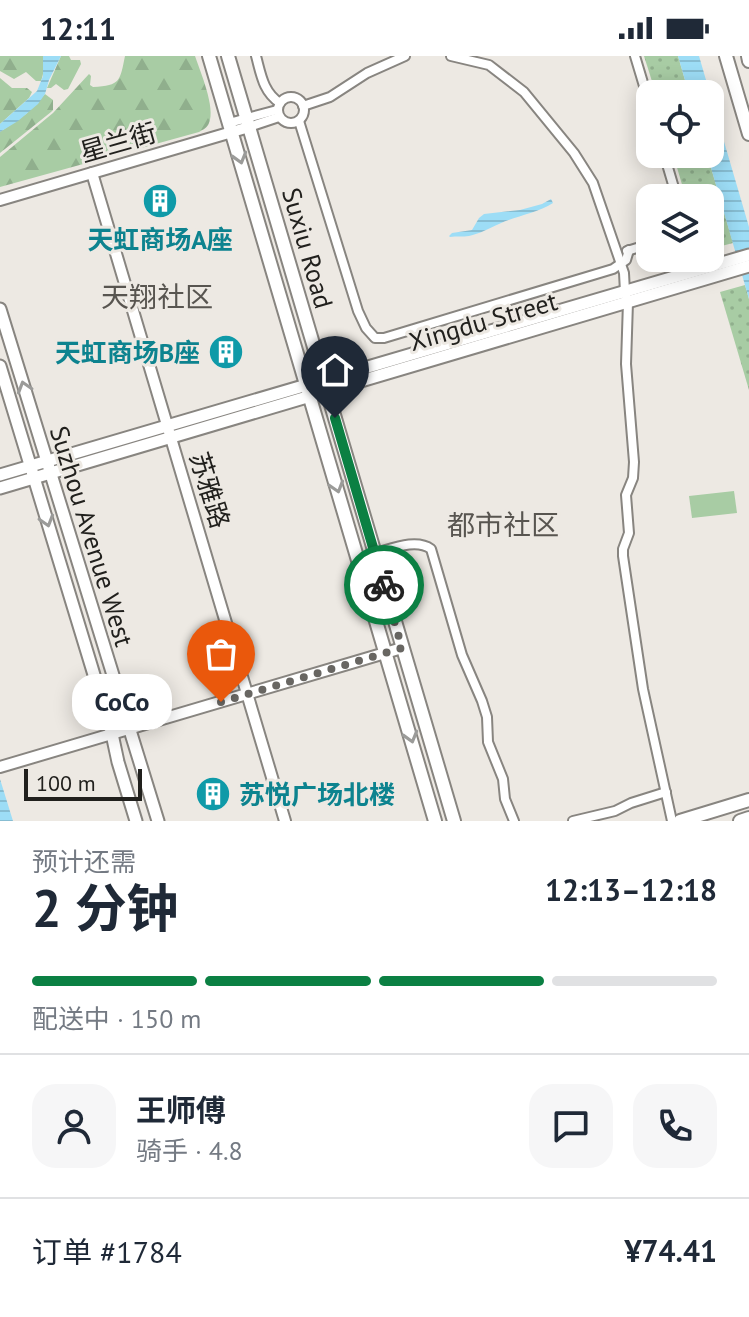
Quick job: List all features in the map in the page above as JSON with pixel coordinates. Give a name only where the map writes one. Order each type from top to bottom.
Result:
[{"type":"main road","name":"Suxiu Road","points":[[209,56],[435,821]]},
{"type":"main road","name":"Suxiu Road","points":[[228,56],[454,821]]},
{"type":"main road","points":[[726,56],[749,134]]},
{"type":"main road","name":"Xingdu Street","points":[[0,475],[48,468],[740,265],[749,255]]},
{"type":"main road","name":"Suzhou Avenue West","points":[[0,309],[158,821]]},
{"type":"main road","name":"Suzhou Avenue West","points":[[0,366],[136,821]]},
{"type":"main road","name":"Xingdu Street","points":[[0,488],[32,472]]},
{"type":"main road","points":[[680,821],[749,800]]},
{"type":"main road","points":[[740,821],[749,818]]},
{"type":"street","points":[[256,56],[266,88],[279,110],[289,123],[299,121]]},
{"type":"street","points":[[303,106],[330,97],[367,73],[405,56]]},
{"type":"street","points":[[451,56],[484,62],[496,68],[524,92],[551,123],[587,172],[622,264],[634,462],[633,478],[626,498],[629,533],[623,556],[643,689],[672,821]]},
{"type":"street","points":[[635,56],[642,80]]},
{"type":"street","points":[[248,123],[279,110],[285,98],[299,100],[303,106],[304,112],[299,121],[358,311],[375,338],[384,338],[613,269],[626,260],[629,250]]},
{"type":"street","name":"星兰街","points":[[0,200],[248,123]]},
{"type":"street","name":"苏雅路","points":[[92,173],[285,821]]},
{"type":"street","points":[[618,253],[636,248]]},
{"type":"street","points":[[375,553],[423,544],[431,549],[462,655],[487,717],[488,742],[503,779],[505,799],[514,821]]},
{"type":"street","points":[[3,766],[402,648]]},
{"type":"street","points":[[573,821],[615,811],[666,792]]},
{"type":"green space","points":[[0,56],[43,56],[41,81],[36,81],[26,72],[14,79],[0,71]]},
{"type":"green space","points":[[61,56],[80,60],[81,64],[68,89],[64,90],[56,84],[47,88]]},
{"type":"green space","points":[[125,56],[195,56],[209,99],[211,116],[207,126],[199,132],[0,187],[0,157],[53,113],[89,74],[93,87],[118,80]]},
{"type":"green space","points":[[644,56],[678,56],[685,80],[652,80]]},
{"type":"green space","points":[[0,78],[12,88],[27,88],[32,92],[0,124]]},
{"type":"green space","points":[[45,94],[53,100],[53,110],[0,153],[0,132],[26,114]]},
{"type":"green space","points":[[677,168],[711,168],[716,184],[682,184]]},
{"type":"green space","points":[[724,212],[733,243],[724,245]]},
{"type":"green space","points":[[745,285],[749,299],[749,390],[720,292]]},
{"type":"green space","points":[[734,491],[737,513],[692,518],[689,496]]},
{"type":"water","points":[[43,56],[61,56],[45,94],[18,121],[0,132],[0,124],[37,91],[43,76]]},
{"type":"water","points":[[678,56],[699,56],[706,80],[685,80]]},
{"type":"water","points":[[724,142],[749,227],[749,299],[724,213],[724,184],[716,184],[711,168],[724,168]]},
{"type":"water","points":[[551,199],[553,203],[547,206],[477,234],[449,236],[472,230],[484,214],[520,210]]},
{"type":"water","points":[[0,779],[13,821],[0,821]]},
{"type":"way so far","points":[[221,702],[402,648],[384,585]]},
{"type":"place","name":"天虹商场A座","points":[[160,201]]},
{"type":"place","name":"天虹商场B座","points":[[226,352]]},
{"type":"place","name":"CoCo","points":[[221,702]]},
{"type":"place","name":"苏悦广场北楼","points":[[213,794]]},
{"type":"district","name":"天翔社区","points":[[157,296]]},
{"type":"district","name":"都市社区","points":[[503,524]]},
{"type":"route","points":[[335,418],[384,585]]}]
